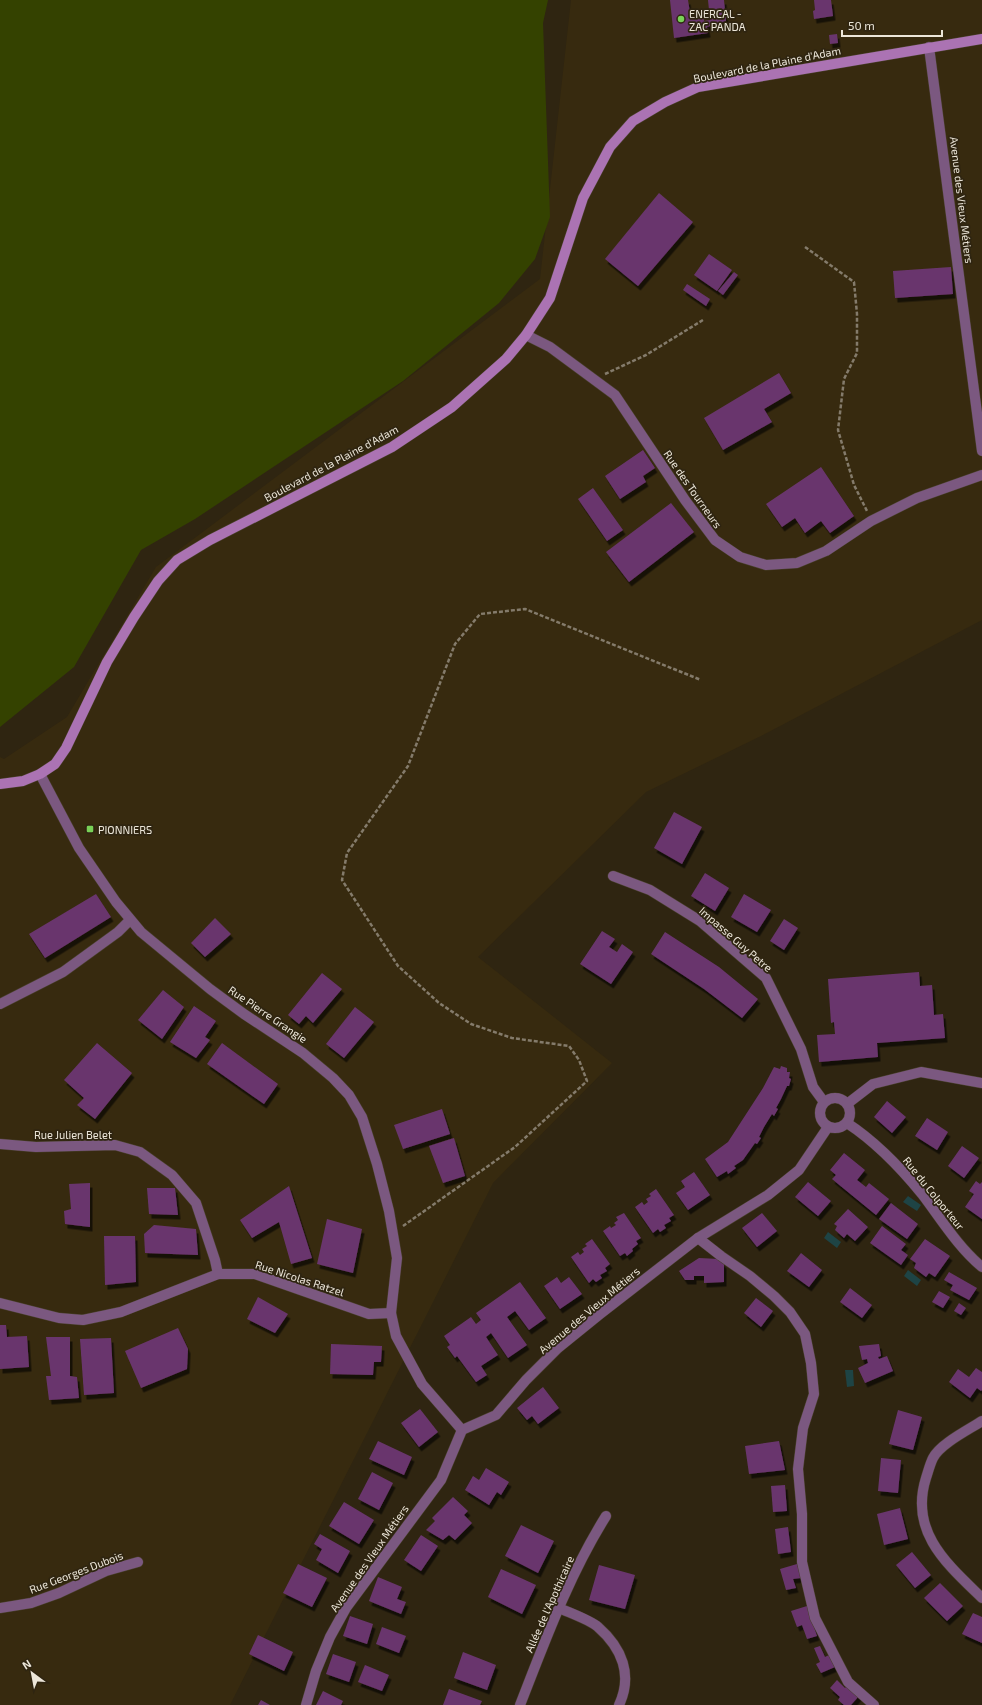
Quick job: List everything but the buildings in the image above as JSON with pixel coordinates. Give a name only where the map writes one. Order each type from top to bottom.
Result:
[{"type":"street","name":"Boulevard de la Plaine d'Adam","points":[[0,784],[23,781],[40,774],[55,764],[66,748],[107,662],[158,581],[177,560],[210,540],[392,447],[452,407],[506,359],[526,335],[550,298],[583,198],[610,147],[633,121],[665,102],[698,87],[982,39]]},
{"type":"street","name":"Avenue des Vieux Métiers","points":[[929,47],[982,451]]},
{"type":"street","name":"Rue des Tourneurs","points":[[526,335],[550,347],[615,395],[685,500],[715,540],[740,558],[766,566],[797,563],[826,552],[871,521],[917,498],[982,475]]},
{"type":"street","name":"Rue Pierre Grangie","points":[[40,774],[79,848],[116,902],[141,932],[210,989],[244,1014],[304,1053],[333,1078],[349,1095],[362,1117],[378,1164],[393,1234],[397,1258],[391,1313]]},
{"type":"street","name":"Impasse Guy Petre","points":[[613,876],[650,890],[700,921],[766,978],[800,1049],[813,1087],[824,1102]]},
{"type":"street","points":[[0,1004],[63,972],[118,932],[130,920]]},
{"type":"street","points":[[847,1104],[872,1084],[921,1072],[982,1083]]},
{"type":"street","points":[[833,1098],[839,1098],[847,1104],[850,1114],[846,1123],[838,1128],[828,1127],[821,1120],[821,1106],[824,1102],[833,1098]]},
{"type":"street","name":"Rue du Colporteur","points":[[846,1123],[868,1137],[897,1165],[922,1194],[952,1235],[982,1267]]},
{"type":"street","name":"Avenue des Vieux Métiers","points":[[306,1705],[316,1671],[330,1637],[346,1608],[441,1480],[462,1430],[496,1415],[526,1380],[558,1348],[698,1238],[768,1195],[799,1170],[828,1127]]},
{"type":"street","name":"Rue Julien Belet","points":[[0,1144],[36,1147],[115,1145],[140,1152],[172,1175],[196,1203],[215,1260],[218,1274]]},
{"type":"street","points":[[698,1238],[750,1276],[774,1296],[790,1312],[805,1334],[811,1363],[814,1394],[803,1428],[798,1469],[802,1514],[802,1562],[814,1618],[848,1682],[874,1705]]},
{"type":"street","name":"Rue Nicolas Ratzel","points":[[0,1303],[59,1318],[83,1320],[121,1312],[218,1274],[255,1274],[369,1314],[391,1313]]},
{"type":"street","points":[[391,1313],[396,1336],[422,1384],[462,1430]]},
{"type":"street","points":[[982,1422],[949,1442],[933,1457],[924,1487],[922,1515],[930,1540],[945,1560],[982,1598]]},
{"type":"street","name":"Allée de l'Apothicaire","points":[[520,1705],[559,1608],[591,1540],[606,1516]]},
{"type":"street","name":"Rue Georges Dubois","points":[[0,1608],[31,1603],[59,1593],[106,1571],[138,1562]]},
{"type":"street","points":[[559,1608],[598,1626],[614,1646],[623,1661],[627,1677],[623,1697],[619,1705]]},
{"type":"path","points":[[805,247],[854,282],[857,314],[857,353],[844,379],[838,430],[854,485],[871,521]]},
{"type":"path","points":[[593,379],[646,355],[703,320]]},
{"type":"path","points":[[393,1234],[515,1148],[587,1081],[579,1060],[569,1046],[512,1038],[472,1024],[439,1003],[398,966],[342,880],[347,853],[408,766],[455,644],[480,614],[525,609],[701,680]]},
{"type":"shaded area","points":[[571,0],[982,0],[982,620],[761,736],[646,792],[478,957],[612,1063],[493,1183],[230,1705],[0,1705],[0,757],[4,759],[67,717],[156,567],[540,279]]},
{"type":"green space","points":[[0,0],[548,0],[543,23],[550,217],[535,259],[499,303],[403,381],[195,519],[141,550],[74,667],[0,727]]},
{"type":"water","points":[[908,1196],[921,1205],[917,1211],[903,1202]]},
{"type":"water","points":[[828,1232],[841,1242],[837,1248],[824,1238]]},
{"type":"water","points":[[908,1270],[921,1280],[917,1286],[904,1276]]},
{"type":"water","points":[[845,1370],[853,1370],[854,1386],[847,1387]]},
{"type":"place","name":"ENERCAL - ZAC PANDA","points":[[681,19]]},
{"type":"place","name":"PIONNIERS","points":[[90,829]]}]
